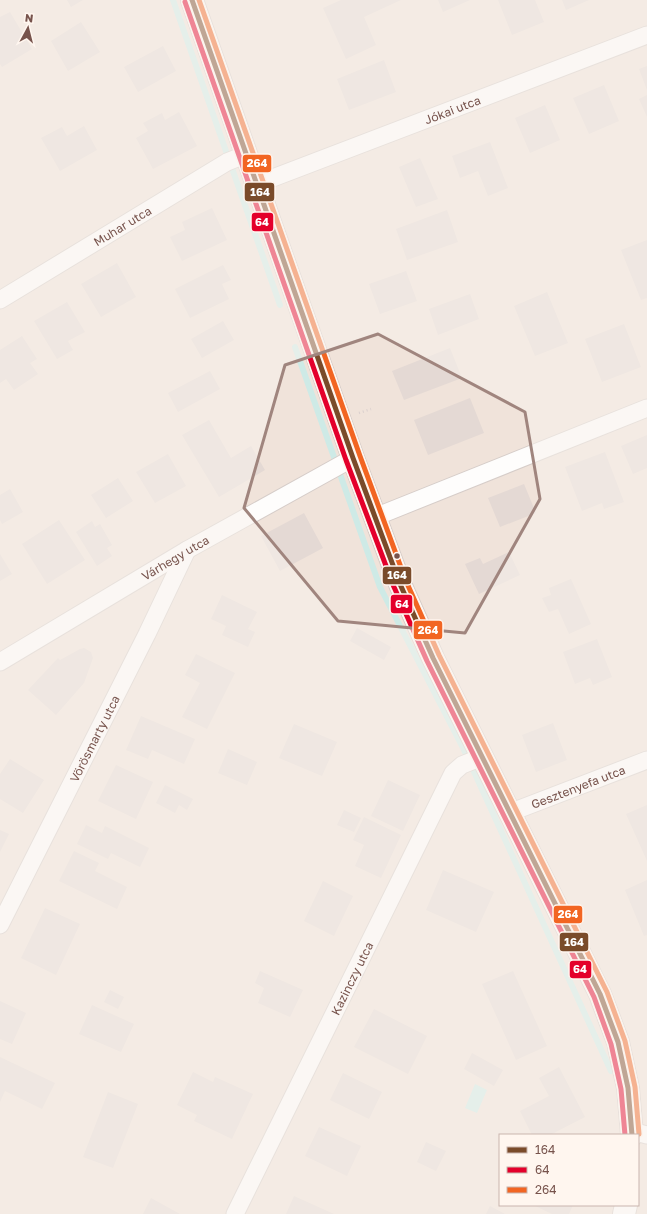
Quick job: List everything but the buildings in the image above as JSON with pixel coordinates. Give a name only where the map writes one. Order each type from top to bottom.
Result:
[{"type":"main road","points":[[192,0],[237,158],[257,184],[343,464],[375,517],[400,584],[433,658],[474,760],[509,813],[600,994],[618,1042],[637,1134]]},
{"type":"street","name":"Jókai utca","points":[[257,184],[647,35]]},
{"type":"street","name":"Muhar utca","points":[[0,300],[237,158]]},
{"type":"street","points":[[375,517],[647,408]]},
{"type":"street","name":"Várhegy utca","points":[[0,662],[187,550],[343,464]]},
{"type":"street","name":"Vörösmarty utca","points":[[0,925],[147,634],[187,550]]},
{"type":"street","name":"Kazinczy utca","points":[[235,1214],[453,774],[474,760]]},
{"type":"street","name":"Gesztenyefa utca","points":[[509,813],[647,760]]},
{"type":"highlighted area","points":[[378,334],[525,412],[540,499],[465,633],[338,621],[244,508],[285,365]]},
{"type":"shaded area","points":[[0,0],[647,0],[647,1214],[0,1214]]},
{"type":"water","points":[[475,1084],[487,1090],[477,1113],[465,1108]]},
{"type":"waterway","points":[[173,0],[280,305]]},
{"type":"waterway","points":[[295,347],[380,587],[464,750],[611,1071]]},
{"type":"transit line","name":"164","points":[[192,0],[353,458],[400,584],[433,658],[600,994],[618,1042],[628,1088],[632,1134]]},
{"type":"transit line","name":"264","points":[[199,0],[360,456],[406,581],[439,655],[607,992],[625,1041],[635,1087],[639,1134]]},
{"type":"transit line","name":"64","points":[[185,2],[346,460],[394,587],[427,661],[594,997],[611,1044],[621,1089],[625,1134]]}]
